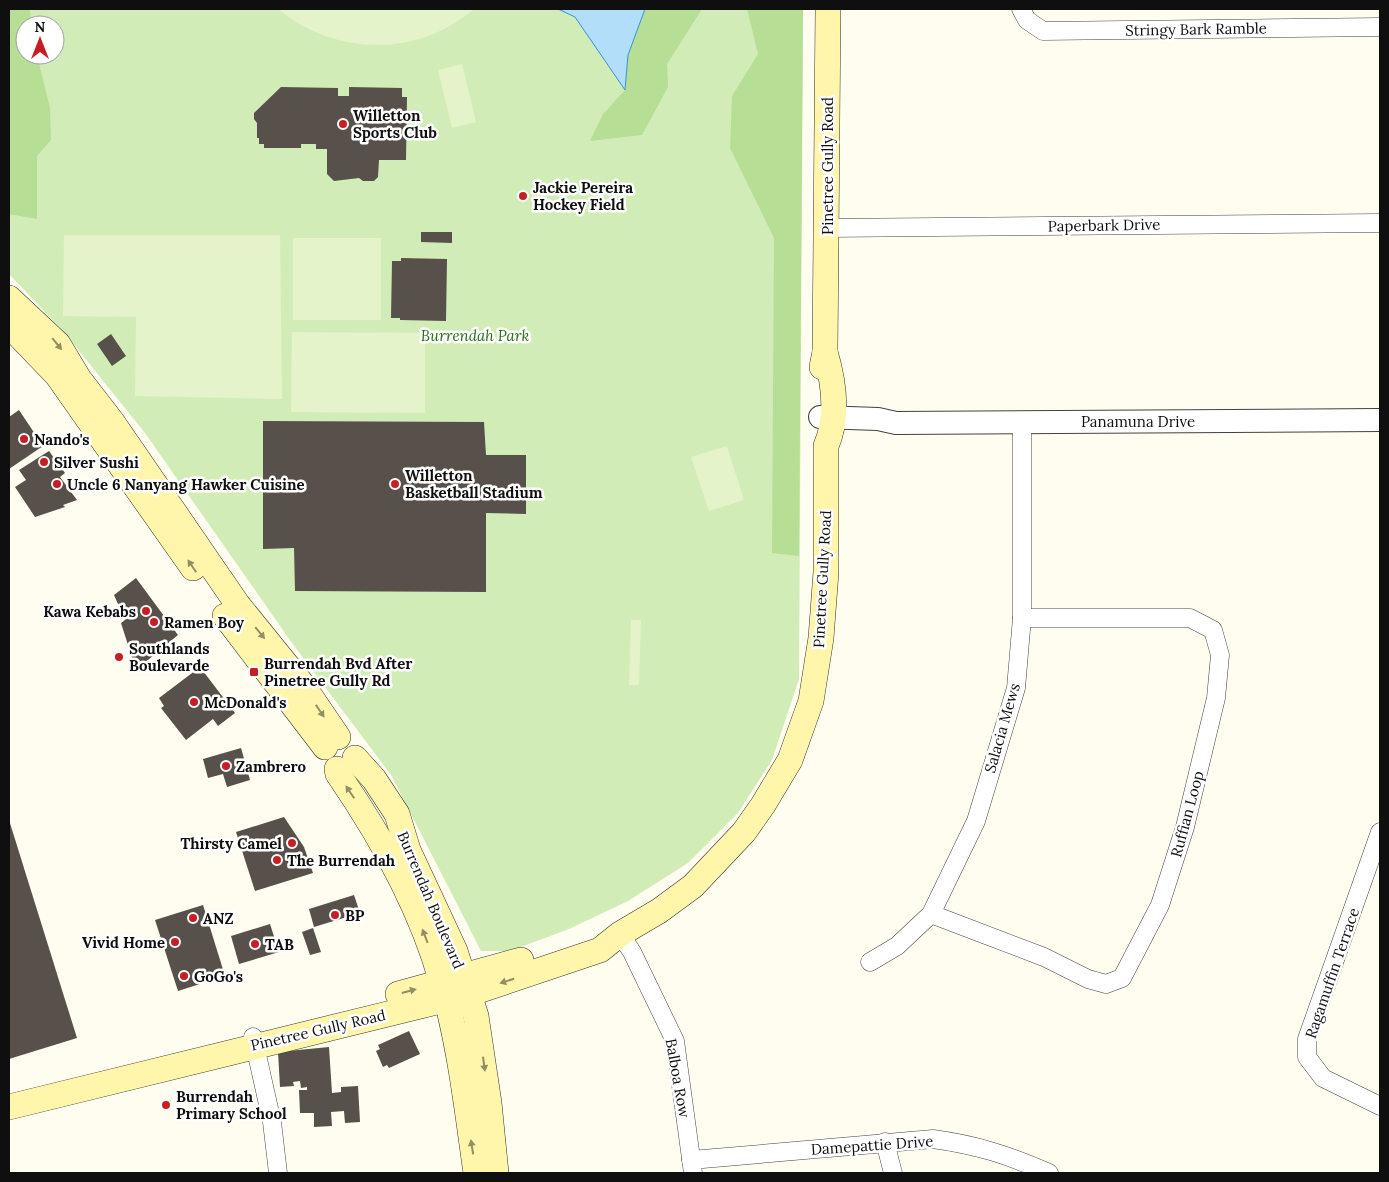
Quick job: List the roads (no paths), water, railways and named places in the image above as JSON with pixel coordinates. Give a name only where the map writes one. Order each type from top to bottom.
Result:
[{"type":"main road","name":"Pinetree Gully Road","points":[[9,1107],[600,950],[620,934],[659,911],[686,891],[718,861],[744,832],[790,760],[811,701],[821,638],[826,572],[826,429],[834,382],[826,352],[828,9]]},
{"type":"main road","points":[[9,298],[58,344],[79,379],[113,423],[238,605],[280,672]]},
{"type":"main road","points":[[9,325],[57,375],[225,616],[280,672]]},
{"type":"main road","name":"Burrendah Boulevard","points":[[280,672],[332,742],[326,761],[346,763],[338,774],[392,860],[414,909],[455,988],[476,1016],[484,1062],[496,1173]]},
{"type":"main road","name":"Pinetree Gully Road","points":[[9,1096],[455,988]]},
{"type":"main road","name":"Burrendah Boulevard","points":[[455,988],[460,1066],[476,1173]]},
{"type":"street","name":"Stringy Bark Ramble","points":[[1021,9],[1027,20],[1043,31],[1380,27]]},
{"type":"street","name":"Paperbark Drive","points":[[827,228],[1380,222]]},
{"type":"street","name":"Panamuna Drive","points":[[826,429],[878,419],[896,423],[1380,420]]},
{"type":"street","name":"Salacia Mews","points":[[870,962],[897,946],[931,914],[976,821],[1016,688],[1022,618],[1022,422]]},
{"type":"street","name":"Ruffian Loop","points":[[931,914],[1044,957],[1088,979],[1106,984],[1122,978],[1160,905],[1185,827],[1216,698],[1220,654],[1212,630],[1190,618],[1022,618]]},
{"type":"street","name":"Ragamuffin Terrace","points":[[1380,832],[1307,1039],[1307,1057],[1323,1078],[1380,1106]]},
{"type":"street","name":"Balboa Row","points":[[620,934],[632,952],[674,1041],[692,1167]]},
{"type":"street","points":[[254,1041],[272,1122],[278,1173]]},
{"type":"street","name":"Damepattie Drive","points":[[692,1167],[884,1142],[933,1139],[962,1143],[1003,1153],[1049,1173]]},
{"type":"street","points":[[884,1142],[893,1173]]},
{"type":"water","points":[[558,9],[645,9],[628,55],[625,90],[575,17]]},
{"type":"place","name":"Willetton Sports Club","points":[[343,124]]},
{"type":"place","name":"Jackie Pereira Hockey Field","points":[[523,196]]},
{"type":"place","name":"Nando's","points":[[24,439]]},
{"type":"place","name":"Silver Sushi","points":[[44,462]]},
{"type":"place","name":"Uncle 6 Nanyang Hawker Cuisine","points":[[57,484]]},
{"type":"place","name":"Willetton Basketball Stadium","points":[[395,484]]},
{"type":"place","name":"Kawa Kebabs","points":[[146,611]]},
{"type":"place","name":"Ramen Boy","points":[[154,622]]},
{"type":"place","name":"Southlands Boulevarde","points":[[119,657]]},
{"type":"place","name":"Burrendah Bvd After Pinetree Gully Rd","points":[[254,672]]},
{"type":"place","name":"McDonald's","points":[[194,702]]},
{"type":"place","name":"Zambrero","points":[[226,766]]},
{"type":"place","name":"Thirsty Camel","points":[[292,843]]},
{"type":"place","name":"The Burrendah","points":[[277,860]]},
{"type":"place","name":"BP","points":[[335,915]]},
{"type":"place","name":"ANZ","points":[[193,918]]},
{"type":"place","name":"Vivid Home","points":[[175,942]]},
{"type":"place","name":"TAB","points":[[255,944]]},
{"type":"place","name":"GoGo's","points":[[184,976]]},
{"type":"place","name":"Burrendah Primary School","points":[[166,1105]]},
{"type":"park label","name":"Burrendah Park","points":[[475,335]]}]
